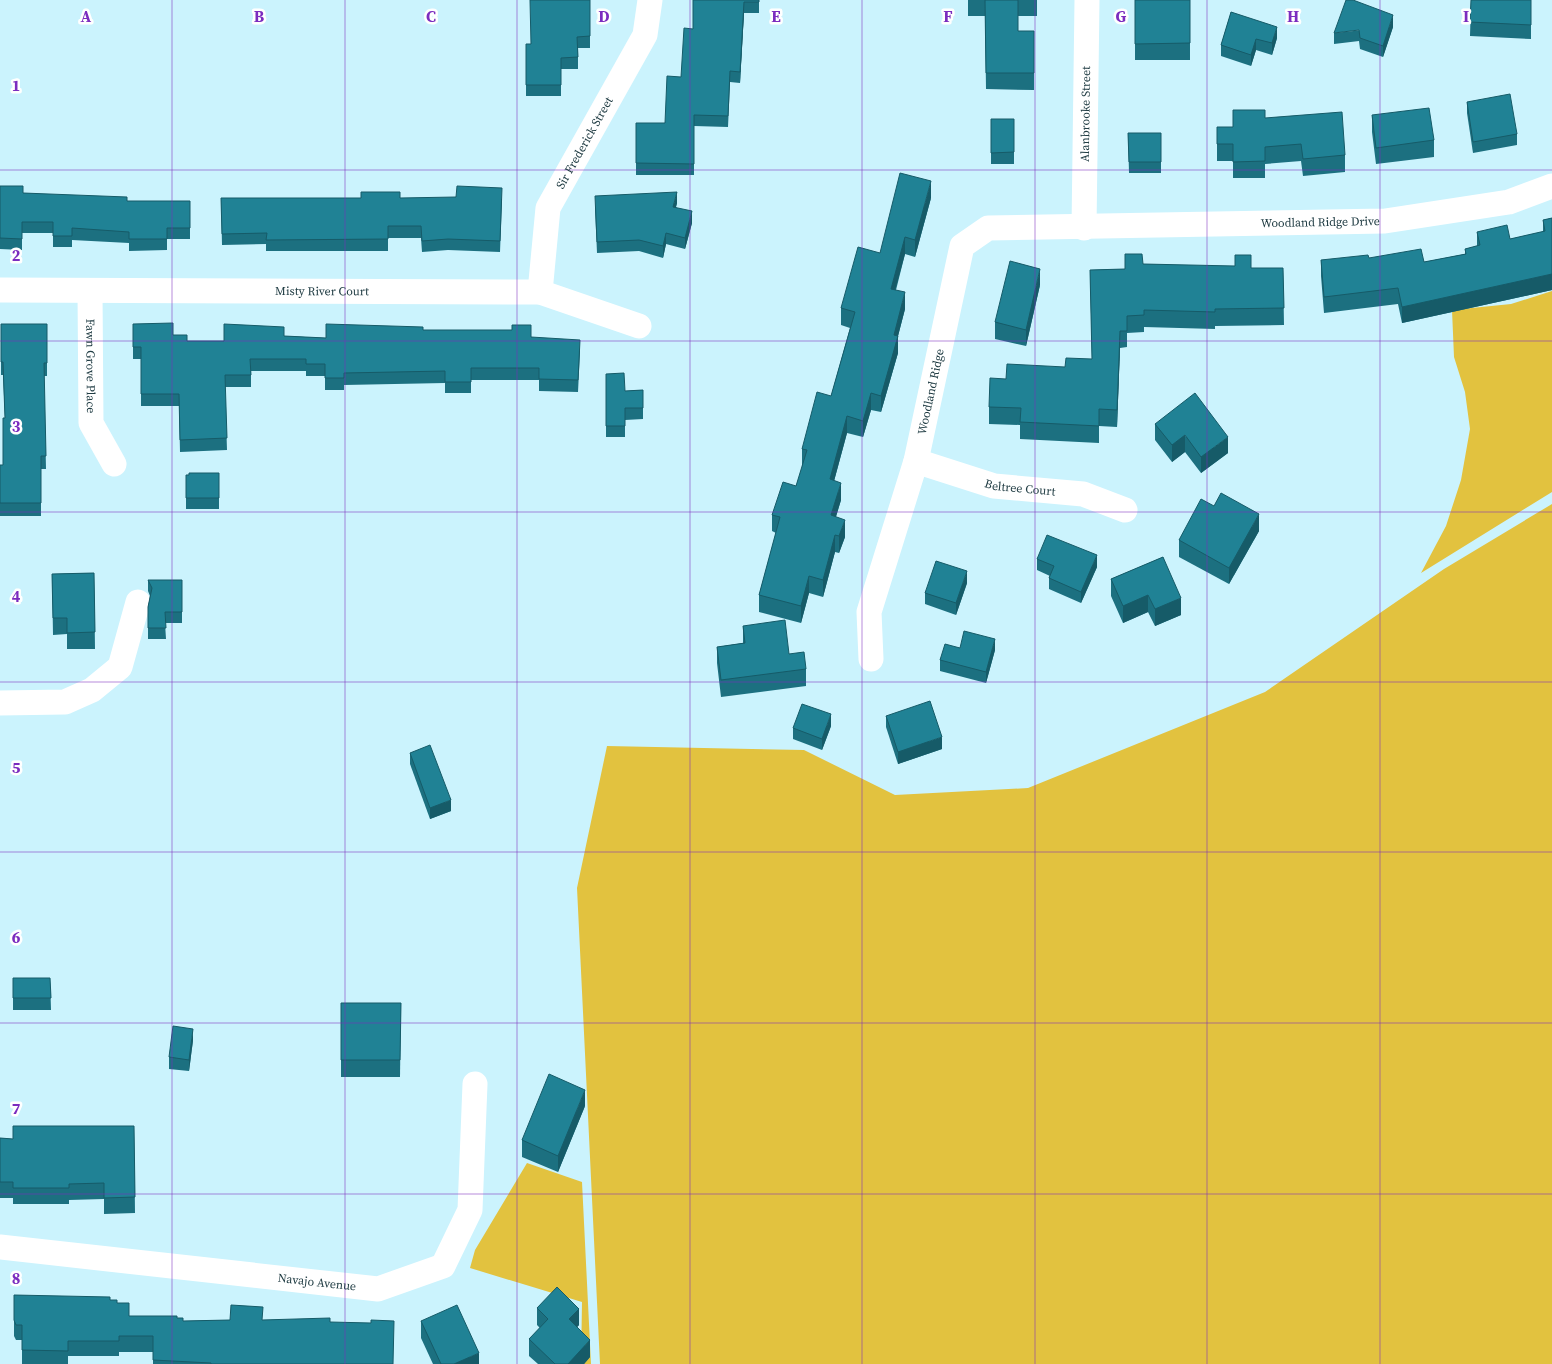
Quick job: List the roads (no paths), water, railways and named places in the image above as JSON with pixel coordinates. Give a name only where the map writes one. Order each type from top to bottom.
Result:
[{"type":"street","name":"Sir Frederick Street","points":[[540,292],[548,208],[645,35],[650,0]]},
{"type":"street","name":"Alanbrooke Street","points":[[1084,228],[1086,0]]},
{"type":"street","name":"Woodland Ridge Drive","points":[[1084,228],[1385,221],[1509,202],[1552,186]]},
{"type":"street","name":"Woodland Ridge","points":[[871,659],[869,612],[916,461],[962,246],[988,228],[1084,228]]},
{"type":"street","name":"Misty River Court","points":[[0,290],[540,292],[639,326]]},
{"type":"street","name":"Fawn Grove Place","points":[[90,291],[90,423],[114,464]]},
{"type":"street","name":"Beltree Court","points":[[916,461],[994,486],[1082,494],[1125,510]]},
{"type":"street","points":[[0,703],[65,702],[92,690],[120,667],[138,602]]},
{"type":"street","name":"Navajo Avenue","points":[[0,1247],[378,1289],[443,1266],[470,1210],[475,1084]]}]
